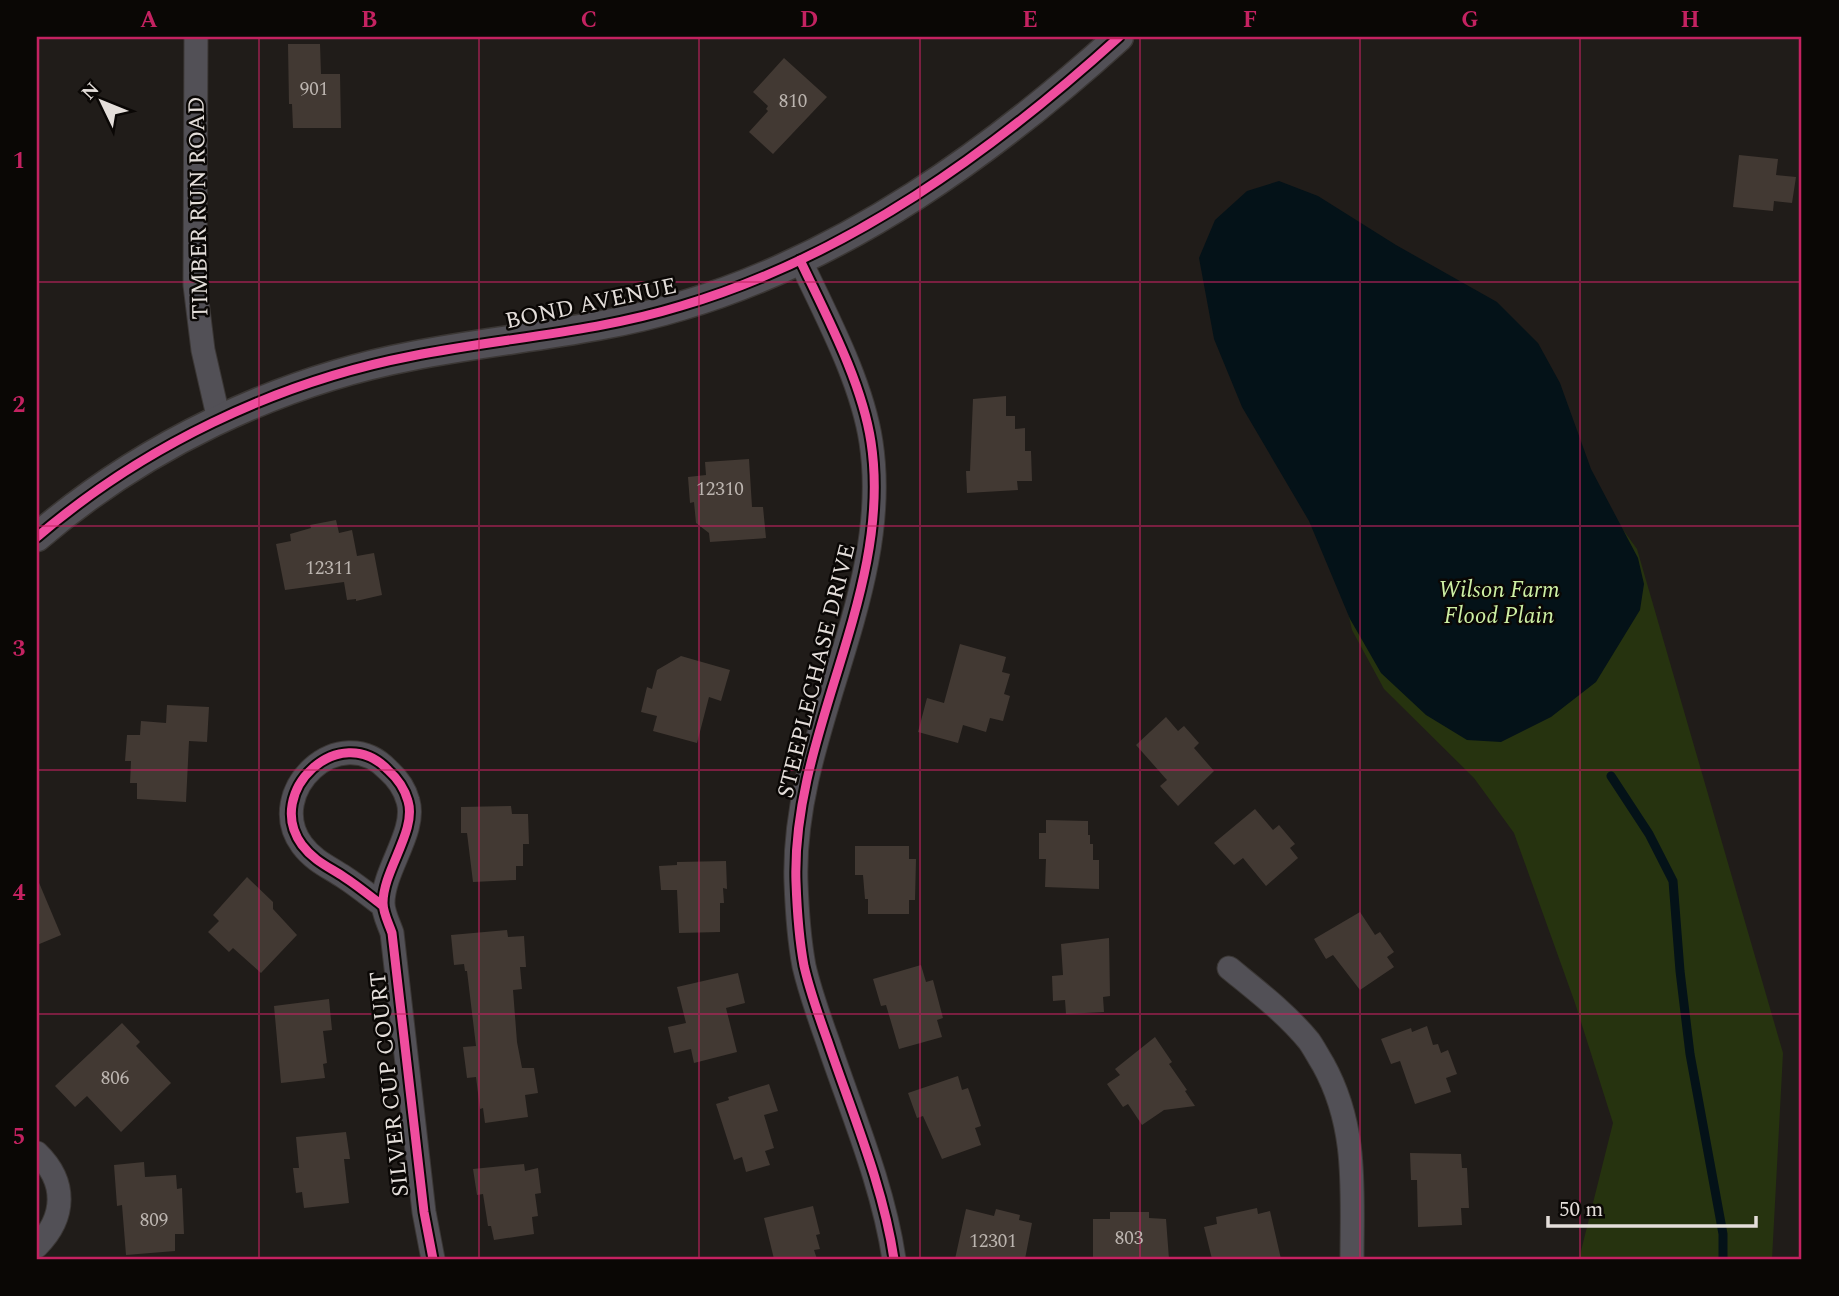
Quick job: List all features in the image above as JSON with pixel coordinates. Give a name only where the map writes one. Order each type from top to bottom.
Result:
[{"type":"street","name":"TIMBER RUN ROAD","points":[[196,37],[195,285],[204,351],[219,420]]},
{"type":"street","name":"BOND AVENUE","points":[[37,537],[98,489],[172,444],[219,420],[311,382],[350,369],[414,355],[627,321],[740,287],[800,260],[890,211],[973,158],[1061,90],[1119,37]]},
{"type":"street","name":"STEEPLECHASE DRIVE","points":[[800,260],[852,373],[871,440],[874,477],[869,548],[802,800],[796,880],[799,926],[804,966],[813,1001],[880,1194],[894,1259]]},
{"type":"street","name":"SILVER CUP COURT","points":[[383,906],[358,886],[320,864],[300,843],[295,830],[292,816],[296,788],[316,765],[342,753],[371,756],[384,765],[409,802],[407,830],[385,883],[383,906],[392,933],[424,1212],[433,1259]]},
{"type":"street","points":[[1229,968],[1281,1011],[1311,1042],[1331,1080],[1344,1113],[1352,1155],[1352,1259]]},
{"type":"street","points":[[37,1153],[55,1176],[59,1189],[55,1220],[47,1236],[37,1246]]},
{"type":"green space","name":"Wilson Farm Flood Plain","points":[[1540,416],[1637,549],[1783,1053],[1772,1259],[1579,1259],[1613,1123],[1575,1003],[1514,833],[1474,778],[1384,689],[1352,630],[1336,560]]},
{"type":"shaded area","points":[[1279,181],[1318,196],[1396,245],[1497,302],[1538,343],[1560,383],[1591,469],[1638,558],[1644,584],[1640,610],[1596,682],[1551,717],[1501,742],[1467,740],[1426,715],[1381,673],[1350,619],[1309,521],[1242,407],[1214,339],[1199,258],[1215,220],[1247,191]]},
{"type":"building","points":[[288,44],[320,44],[321,74],[340,74],[341,128],[293,128],[292,104],[289,104]]},
{"type":"building","points":[[784,58],[827,97],[773,154],[749,132],[768,111],[768,106],[753,92]]},
{"type":"building","points":[[1739,155],[1778,159],[1776,175],[1796,177],[1792,203],[1774,201],[1773,211],[1733,207]]},
{"type":"building","points":[[1006,396],[1006,416],[1015,416],[1015,429],[1025,428],[1025,451],[1031,451],[1032,481],[1017,481],[1018,490],[967,493],[966,471],[970,471],[973,399]]},
{"type":"building","points":[[749,459],[752,507],[763,507],[766,538],[710,542],[709,533],[696,523],[694,502],[690,503],[688,477],[706,475],[705,462]]},
{"type":"building","points":[[336,520],[339,533],[352,530],[357,556],[374,553],[382,595],[356,601],[347,600],[344,582],[285,590],[276,544],[291,541],[290,534],[311,528],[310,525]]},
{"type":"building","points":[[960,644],[1006,657],[1002,672],[1010,674],[1004,694],[1010,696],[1003,721],[990,718],[986,732],[963,725],[958,743],[918,732],[927,698],[944,703]]},
{"type":"building","points":[[681,656],[730,670],[721,701],[709,697],[697,743],[653,731],[657,716],[641,712],[647,687],[652,689],[657,670]]},
{"type":"building","points":[[167,705],[209,707],[207,742],[189,741],[186,802],[137,799],[137,783],[130,783],[131,761],[125,761],[127,735],[140,735],[141,721],[166,723]]},
{"type":"building","points":[[1166,717],[1178,731],[1184,726],[1199,743],[1194,748],[1214,771],[1178,806],[1160,786],[1167,780],[1136,745]]},
{"type":"building","points":[[511,806],[512,814],[528,814],[529,844],[523,844],[523,866],[516,866],[516,880],[473,882],[467,833],[461,833],[461,807]]},
{"type":"building","points":[[1255,809],[1273,830],[1279,825],[1295,844],[1290,848],[1298,858],[1266,886],[1243,858],[1234,865],[1214,843]]},
{"type":"building","points":[[1046,820],[1088,821],[1093,860],[1099,860],[1099,889],[1045,887],[1046,859],[1039,859],[1039,833],[1046,833]]},
{"type":"building","points":[[855,846],[909,846],[909,859],[916,859],[915,900],[909,900],[909,914],[868,914],[863,875],[855,875]]},
{"type":"building","points":[[726,861],[727,889],[723,888],[724,903],[720,903],[720,932],[679,933],[677,890],[661,890],[659,866],[677,865],[677,862]]},
{"type":"building","points":[[247,877],[273,902],[273,909],[297,935],[261,973],[233,948],[229,952],[208,932],[219,921],[213,915]]},
{"type":"building","points":[[37,878],[61,935],[37,945]]},
{"type":"building","points":[[1360,912],[1375,935],[1380,932],[1394,952],[1387,957],[1394,967],[1360,990],[1333,955],[1326,959],[1314,939]]},
{"type":"building","points":[[507,930],[508,937],[524,936],[526,967],[520,967],[522,989],[513,990],[517,1042],[522,1068],[534,1068],[538,1093],[525,1095],[528,1117],[485,1123],[483,1108],[480,1109],[476,1077],[467,1078],[463,1047],[476,1046],[467,971],[464,964],[454,965],[451,935]]},
{"type":"building","points":[[1109,938],[1110,996],[1103,997],[1104,1012],[1066,1014],[1065,1000],[1053,1001],[1052,976],[1063,975],[1061,944]]},
{"type":"building","points":[[921,965],[926,982],[933,980],[943,1018],[937,1020],[942,1037],[899,1049],[886,1005],[881,1006],[873,979]]},
{"type":"building","points":[[738,973],[745,1003],[726,1008],[737,1052],[694,1063],[691,1049],[674,1053],[668,1027],[686,1023],[677,987]]},
{"type":"building","points":[[329,999],[332,1030],[323,1031],[327,1063],[323,1064],[325,1078],[281,1083],[274,1006]]},
{"type":"building","points":[[122,1023],[140,1042],[136,1046],[171,1083],[121,1132],[87,1096],[75,1107],[55,1086]]},
{"type":"building","points":[[1427,1026],[1433,1045],[1438,1044],[1441,1053],[1448,1050],[1457,1074],[1446,1078],[1451,1092],[1415,1104],[1400,1061],[1391,1064],[1381,1039],[1411,1028],[1412,1032]]},
{"type":"building","points":[[1155,1037],[1172,1062],[1169,1064],[1195,1106],[1164,1110],[1142,1125],[1128,1104],[1123,1107],[1107,1084],[1120,1075],[1115,1069]]},
{"type":"building","points":[[958,1076],[962,1090],[968,1088],[981,1126],[975,1128],[981,1145],[942,1159],[923,1116],[917,1118],[908,1093]]},
{"type":"building","points":[[769,1084],[778,1111],[764,1115],[774,1148],[765,1151],[770,1165],[746,1172],[742,1157],[734,1160],[716,1104],[729,1100],[728,1097]]},
{"type":"building","points":[[346,1132],[350,1159],[344,1159],[349,1203],[304,1208],[302,1192],[296,1193],[293,1168],[299,1168],[296,1137]]},
{"type":"building","points":[[1410,1153],[1461,1154],[1462,1168],[1467,1168],[1469,1208],[1461,1208],[1462,1225],[1418,1227],[1417,1180],[1411,1180]]},
{"type":"building","points":[[144,1162],[145,1177],[176,1175],[177,1189],[182,1188],[184,1234],[175,1234],[175,1251],[126,1255],[122,1205],[117,1206],[114,1165]]},
{"type":"building","points":[[524,1164],[525,1171],[538,1168],[541,1193],[535,1194],[538,1216],[532,1217],[534,1234],[494,1240],[491,1226],[488,1226],[483,1194],[477,1195],[473,1169]]},
{"type":"building","points":[[813,1206],[820,1234],[816,1235],[820,1249],[814,1250],[817,1259],[774,1259],[764,1218]]},
{"type":"building","points":[[1257,1208],[1258,1214],[1270,1211],[1281,1259],[1212,1259],[1204,1227],[1217,1224],[1216,1217]]},
{"type":"building","points":[[966,1209],[994,1216],[996,1209],[1020,1215],[1019,1220],[1032,1223],[1025,1259],[955,1259]]},
{"type":"building","points":[[1110,1212],[1149,1212],[1149,1218],[1166,1219],[1169,1259],[1093,1259],[1093,1219],[1110,1219]]},
{"type":"waterway","points":[[1611,776],[1649,834],[1673,881],[1690,1054],[1723,1234],[1723,1259]]},
{"type":"cycle path","points":[[37,537],[121,474],[213,422],[261,401],[361,368],[412,356],[581,329],[648,315],[742,285],[802,259],[915,196],[969,159],[1021,120],[1119,37]]},
{"type":"cycle path","points":[[800,260],[842,349],[860,396],[871,442],[874,498],[868,553],[856,608],[809,771],[799,826],[796,882],[799,924],[809,985],[875,1177],[894,1259]]},
{"type":"cycle path","points":[[383,906],[312,855],[302,845],[293,824],[292,804],[299,785],[312,768],[329,757],[349,753],[369,756],[388,770],[403,788],[408,801],[408,825],[388,877],[383,903],[392,933],[424,1212],[433,1259]]}]
